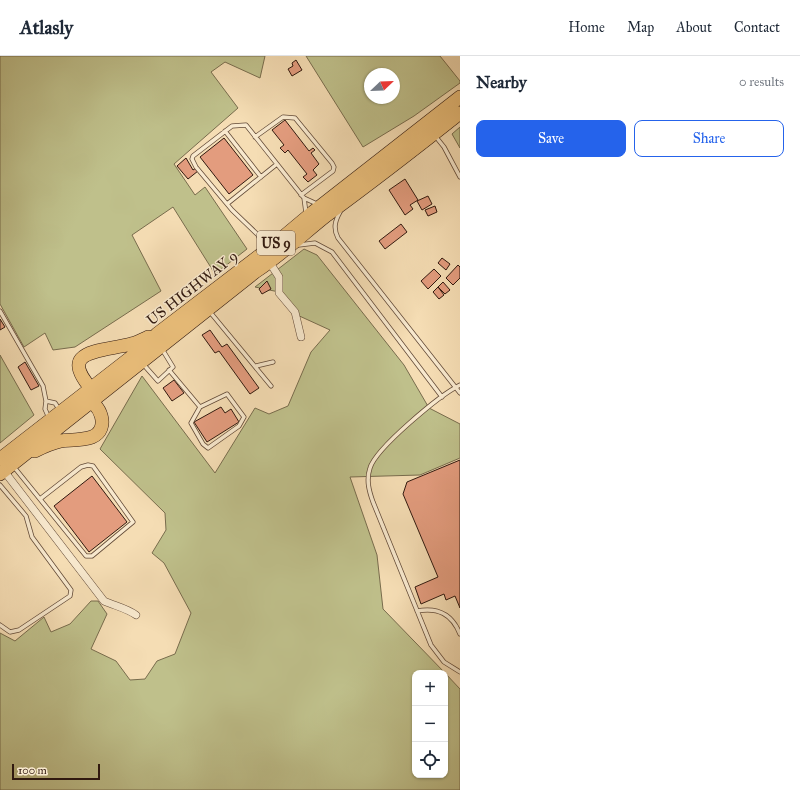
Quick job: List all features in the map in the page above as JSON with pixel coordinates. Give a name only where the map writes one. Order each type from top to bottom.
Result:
[{"type":"highway","name":"US HIGHWAY 9","points":[[8,465],[41,440],[93,395],[143,348],[159,341],[208,309],[267,257],[306,218],[460,96]]},
{"type":"highway","name":"US HIGHWAY 9","points":[[8,465],[56,416],[78,398],[93,395],[142,362],[159,341],[267,257],[285,251],[309,230],[460,113]]},
{"type":"highway","points":[[8,465],[56,442],[90,437],[98,433],[102,426],[102,420],[93,395],[83,378],[79,366],[80,361],[86,354],[96,350],[159,341]]},
{"type":"street","points":[[267,257],[280,277],[279,293],[294,312],[301,337]]},
{"type":"street","points":[[8,465],[104,600],[126,608],[136,615]]},
{"type":"lane","points":[[256,138],[283,117],[295,118],[332,163],[334,167],[333,171],[303,197]]},
{"type":"lane","points":[[267,257],[258,235],[227,204],[196,167],[192,159],[193,156],[232,126],[246,125],[303,197],[322,205]]},
{"type":"lane","points":[[225,131],[261,177]]},
{"type":"lane","points":[[434,134],[444,147],[460,177]]},
{"type":"lane","points":[[227,204],[277,164]]},
{"type":"lane","points":[[303,197],[306,218]]},
{"type":"lane","points":[[344,204],[335,223],[338,238],[458,386],[460,394]]},
{"type":"lane","points":[[285,251],[300,244],[309,243],[322,246],[332,252],[442,397]]},
{"type":"lane","points":[[208,309],[226,333],[256,366],[271,386]]},
{"type":"lane","points":[[0,311],[42,386],[46,402],[44,409],[56,416]]},
{"type":"lane","points":[[142,362],[158,381],[173,367],[159,341]]},
{"type":"lane","points":[[256,366],[273,362]]},
{"type":"lane","points":[[169,370],[200,406]]},
{"type":"lane","points":[[458,386],[442,397],[383,447],[374,458],[369,472],[370,494],[417,611],[436,653],[444,662],[460,672]]},
{"type":"lane","points":[[227,394],[244,417],[239,426],[208,448],[203,444],[191,423],[200,406],[227,394]]},
{"type":"lane","points":[[46,402],[55,403],[56,416]]},
{"type":"lane","points":[[8,465],[40,499],[86,556],[92,556],[132,525],[133,520],[93,466],[88,465],[81,467],[40,499]]},
{"type":"lane","points":[[0,485],[26,516],[32,537],[71,590],[70,596],[20,630],[10,632],[0,625]]},
{"type":"lane","points":[[417,611],[428,609],[441,611],[451,618],[460,634]]},
{"type":"green space","points":[[0,56],[265,56],[260,78],[225,62],[211,72],[238,108],[174,164],[195,195],[205,187],[247,249],[215,274],[173,207],[132,235],[161,291],[75,347],[53,350],[45,333],[24,347],[0,304]]},
{"type":"green space","points":[[306,56],[440,56],[460,83],[414,116],[363,147]]},
{"type":"green space","points":[[460,127],[460,148],[452,134]]},
{"type":"green space","points":[[304,249],[317,255],[404,365],[429,408],[460,424],[460,458],[420,475],[350,477],[377,555],[383,609],[442,670],[412,670],[412,778],[448,778],[448,676],[460,689],[460,790],[0,790],[0,633],[15,641],[44,617],[51,632],[70,624],[91,601],[98,601],[107,614],[91,649],[116,661],[130,680],[145,679],[157,661],[175,654],[191,613],[164,563],[152,553],[166,530],[165,513],[100,449],[142,376],[215,473],[255,408],[269,414],[288,406],[311,352],[330,330],[295,314],[279,292],[255,287]]},
{"type":"green space","points":[[0,355],[34,415],[0,443]]},
{"type":"building","points":[[296,60],[302,70],[292,76],[288,69],[293,66],[292,63]]},
{"type":"building","points":[[285,120],[309,151],[313,148],[315,150],[311,153],[319,164],[313,170],[317,175],[308,182],[303,177],[307,174],[288,150],[285,153],[280,148],[284,145],[272,130]]},
{"type":"building","points":[[224,138],[253,175],[229,194],[200,157]]},
{"type":"building","points":[[186,158],[193,170],[196,168],[198,171],[188,179],[177,166]]},
{"type":"building","points":[[405,179],[418,200],[410,205],[413,209],[405,215],[389,190]]},
{"type":"building","points":[[428,196],[432,204],[422,210],[417,201]]},
{"type":"building","points":[[435,206],[437,212],[428,216],[425,210]]},
{"type":"building","points":[[401,224],[407,232],[385,249],[379,241]]},
{"type":"building","points":[[442,258],[450,264],[446,270],[438,263]]},
{"type":"building","points":[[458,265],[460,267],[460,278],[453,285],[446,278]]},
{"type":"building","points":[[434,269],[441,276],[428,289],[421,281]]},
{"type":"building","points":[[267,281],[271,289],[262,294],[259,289]]},
{"type":"building","points":[[443,282],[450,290],[445,294],[438,287]]},
{"type":"building","points":[[438,287],[444,295],[439,299],[433,292]]},
{"type":"building","points":[[0,319],[5,327],[0,330]]},
{"type":"building","points":[[210,330],[222,347],[227,344],[259,388],[250,394],[219,351],[215,353],[202,335]]},
{"type":"building","points":[[25,362],[39,386],[31,390],[18,367]]},
{"type":"building","points":[[174,380],[184,393],[172,401],[163,388]]},
{"type":"building","points":[[221,407],[225,413],[231,409],[239,422],[207,442],[194,422]]},
{"type":"building","points":[[460,460],[460,608],[455,596],[446,600],[444,594],[421,604],[415,587],[438,577],[403,494],[407,482]]},
{"type":"building","points":[[92,476],[127,522],[89,552],[54,506]]}]
